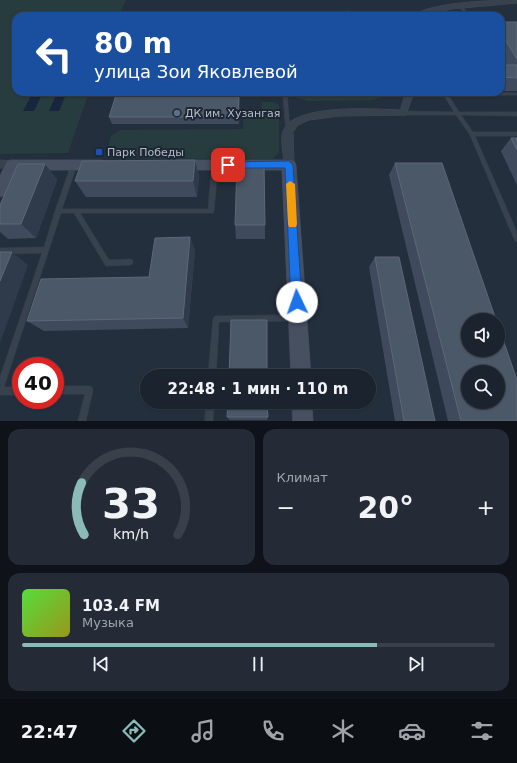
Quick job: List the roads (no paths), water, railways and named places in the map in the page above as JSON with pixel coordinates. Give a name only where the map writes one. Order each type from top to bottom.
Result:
[{"type":"street","points":[[423,12],[461,6],[517,1]]},
{"type":"street","points":[[300,369],[288,131],[300,119],[315,114],[403,113],[409,96]]},
{"type":"street","points":[[0,191],[6,165],[111,165]]},
{"type":"street","points":[[167,165],[289,165]]},
{"type":"street","points":[[302,409],[303,421]]},
{"type":"lane","points":[[461,6],[465,12]]},
{"type":"lane","points":[[505,94],[517,94]]},
{"type":"lane","points":[[285,96],[288,131]]},
{"type":"lane","points":[[448,96],[457,113],[472,134],[517,239]]},
{"type":"lane","points":[[403,113],[517,114]]},
{"type":"lane","points":[[472,134],[517,134]]},
{"type":"lane","points":[[12,390],[0,389],[74,165]]},
{"type":"lane","points":[[58,211],[211,211],[215,165]]},
{"type":"lane","points":[[76,211],[108,263],[130,262]]},
{"type":"lane","points":[[0,251],[46,250]]},
{"type":"lane","points":[[212,369],[216,319],[298,318]]},
{"type":"lane","points":[[64,390],[89,390],[82,421]]},
{"type":"lane","points":[[209,421],[210,409]]},
{"type":"water","points":[[31,96],[41,96],[34,111],[23,111]]},
{"type":"water","points":[[55,96],[65,96],[59,111],[49,111]]},
{"type":"place","name":"ДК им. Хузангая","points":[[177,113]]},
{"type":"place","name":"Парк Победы","points":[[99,152]]}]
